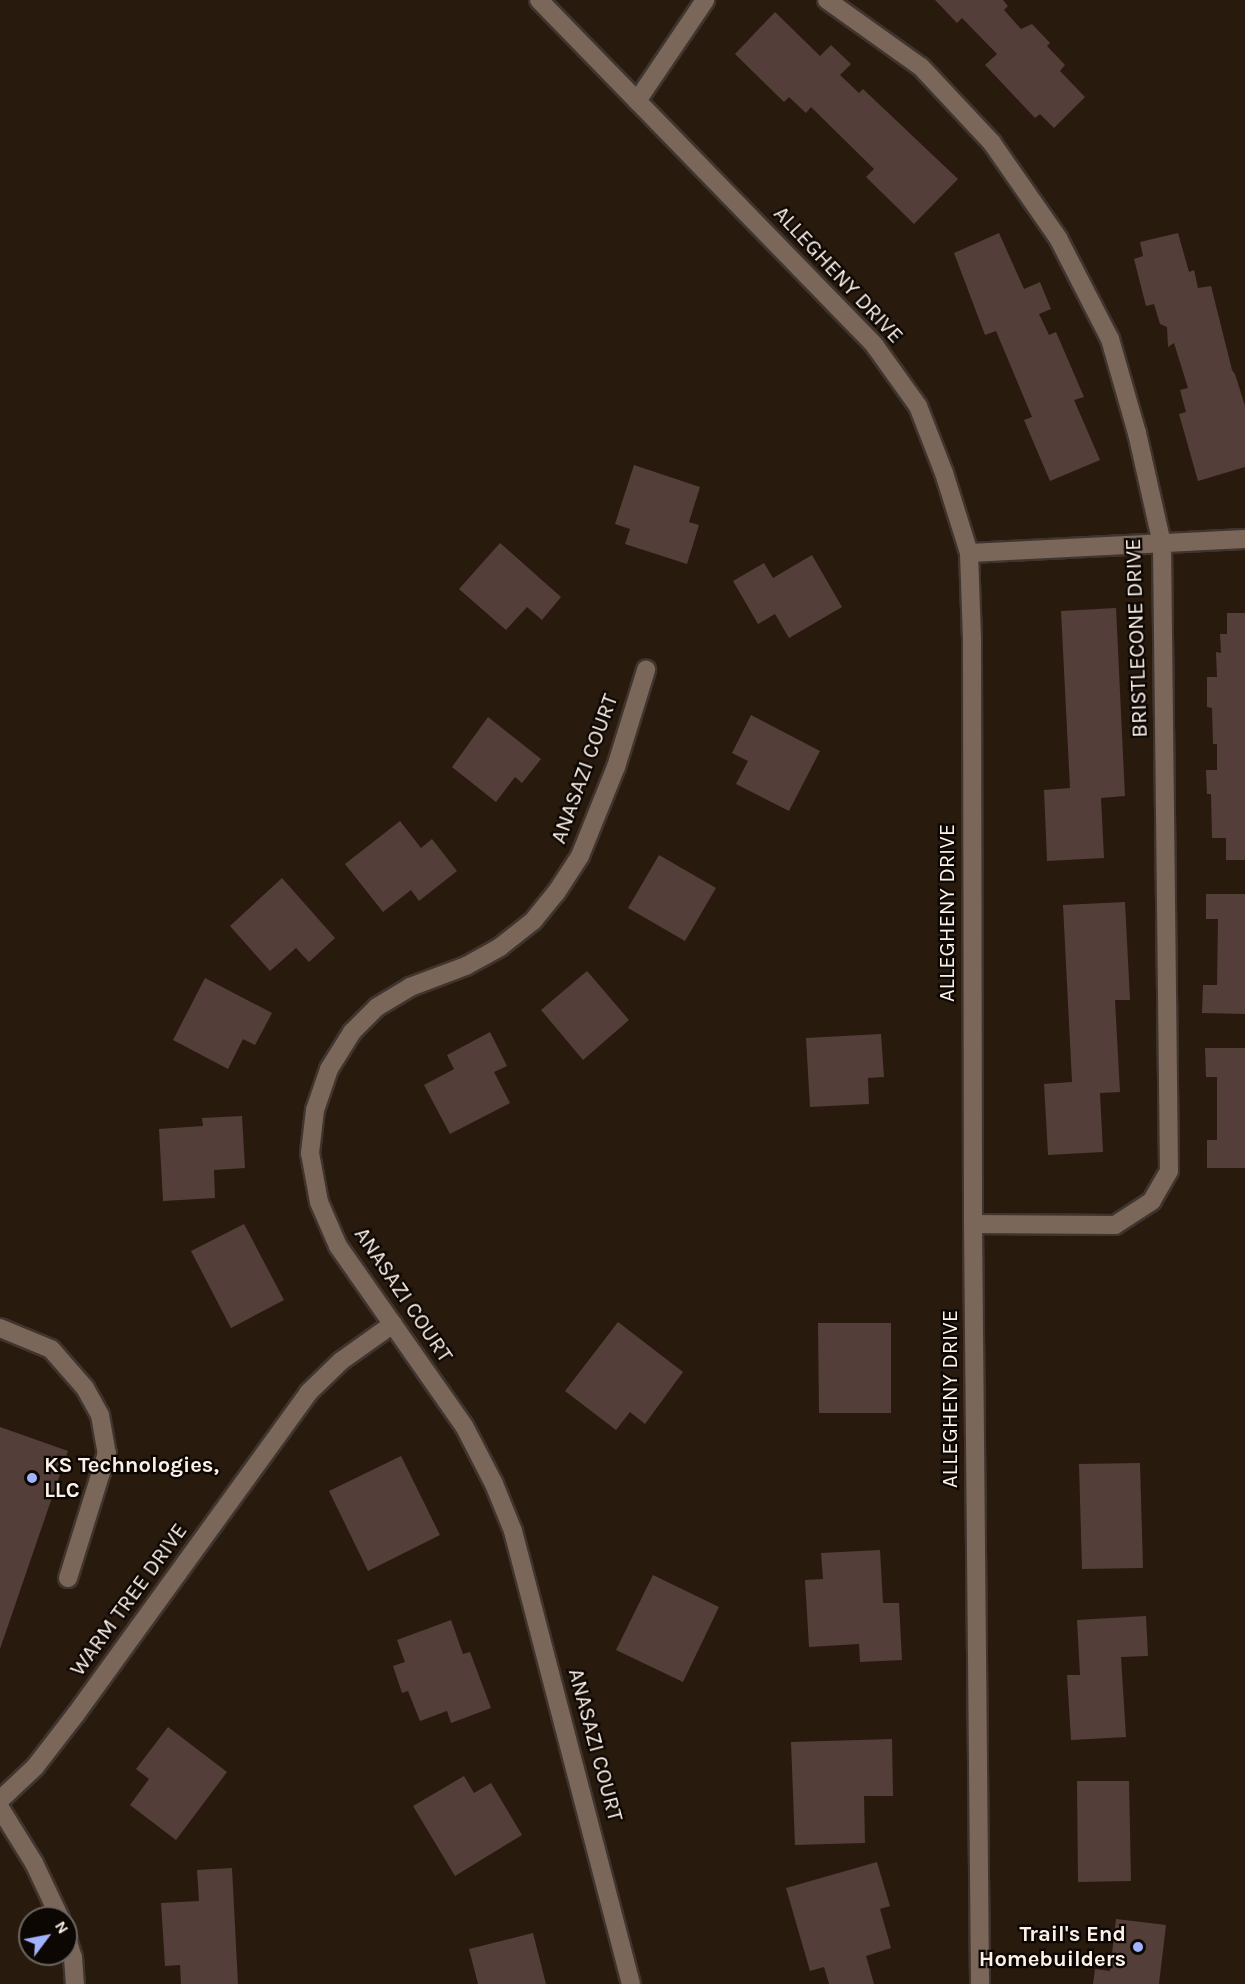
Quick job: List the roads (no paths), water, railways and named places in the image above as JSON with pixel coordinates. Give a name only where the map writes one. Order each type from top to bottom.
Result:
[{"type":"street","name":"ALLEGHENY DRIVE","points":[[539,0],[875,346],[918,406],[944,473],[969,553],[972,641],[973,1224],[980,1984]]},
{"type":"street","points":[[637,101],[705,0]]},
{"type":"street","name":"BRISTLECONE DRIVE","points":[[827,0],[921,67],[992,143],[1058,238],[1110,339],[1137,433],[1162,544],[1169,1171],[1152,1201],[1115,1225],[973,1224]]},
{"type":"street","points":[[969,553],[1245,539]]},
{"type":"street","name":"ANASAZI COURT","points":[[631,1984],[513,1531],[494,1484],[465,1426],[338,1246],[319,1202],[310,1154],[315,1110],[329,1069],[352,1032],[377,1006],[410,987],[466,966],[500,947],[533,921],[556,893],[580,856],[616,767],[646,670]]},
{"type":"street","name":"WARM TREE DRIVE","points":[[0,1800],[35,1767],[76,1714],[308,1393],[341,1361],[393,1324]]},
{"type":"street","points":[[0,1328],[51,1349],[85,1388],[100,1415],[107,1453],[68,1578]]},
{"type":"street","points":[[0,1808],[34,1863],[54,1906]]},
{"type":"street","points":[[74,1966],[75,1984]]},
{"type":"place","name":"KS Technologies, LLC","points":[[32,1478]]},
{"type":"place","name":"Trail's End Homebuilders","points":[[1138,1947]]}]
